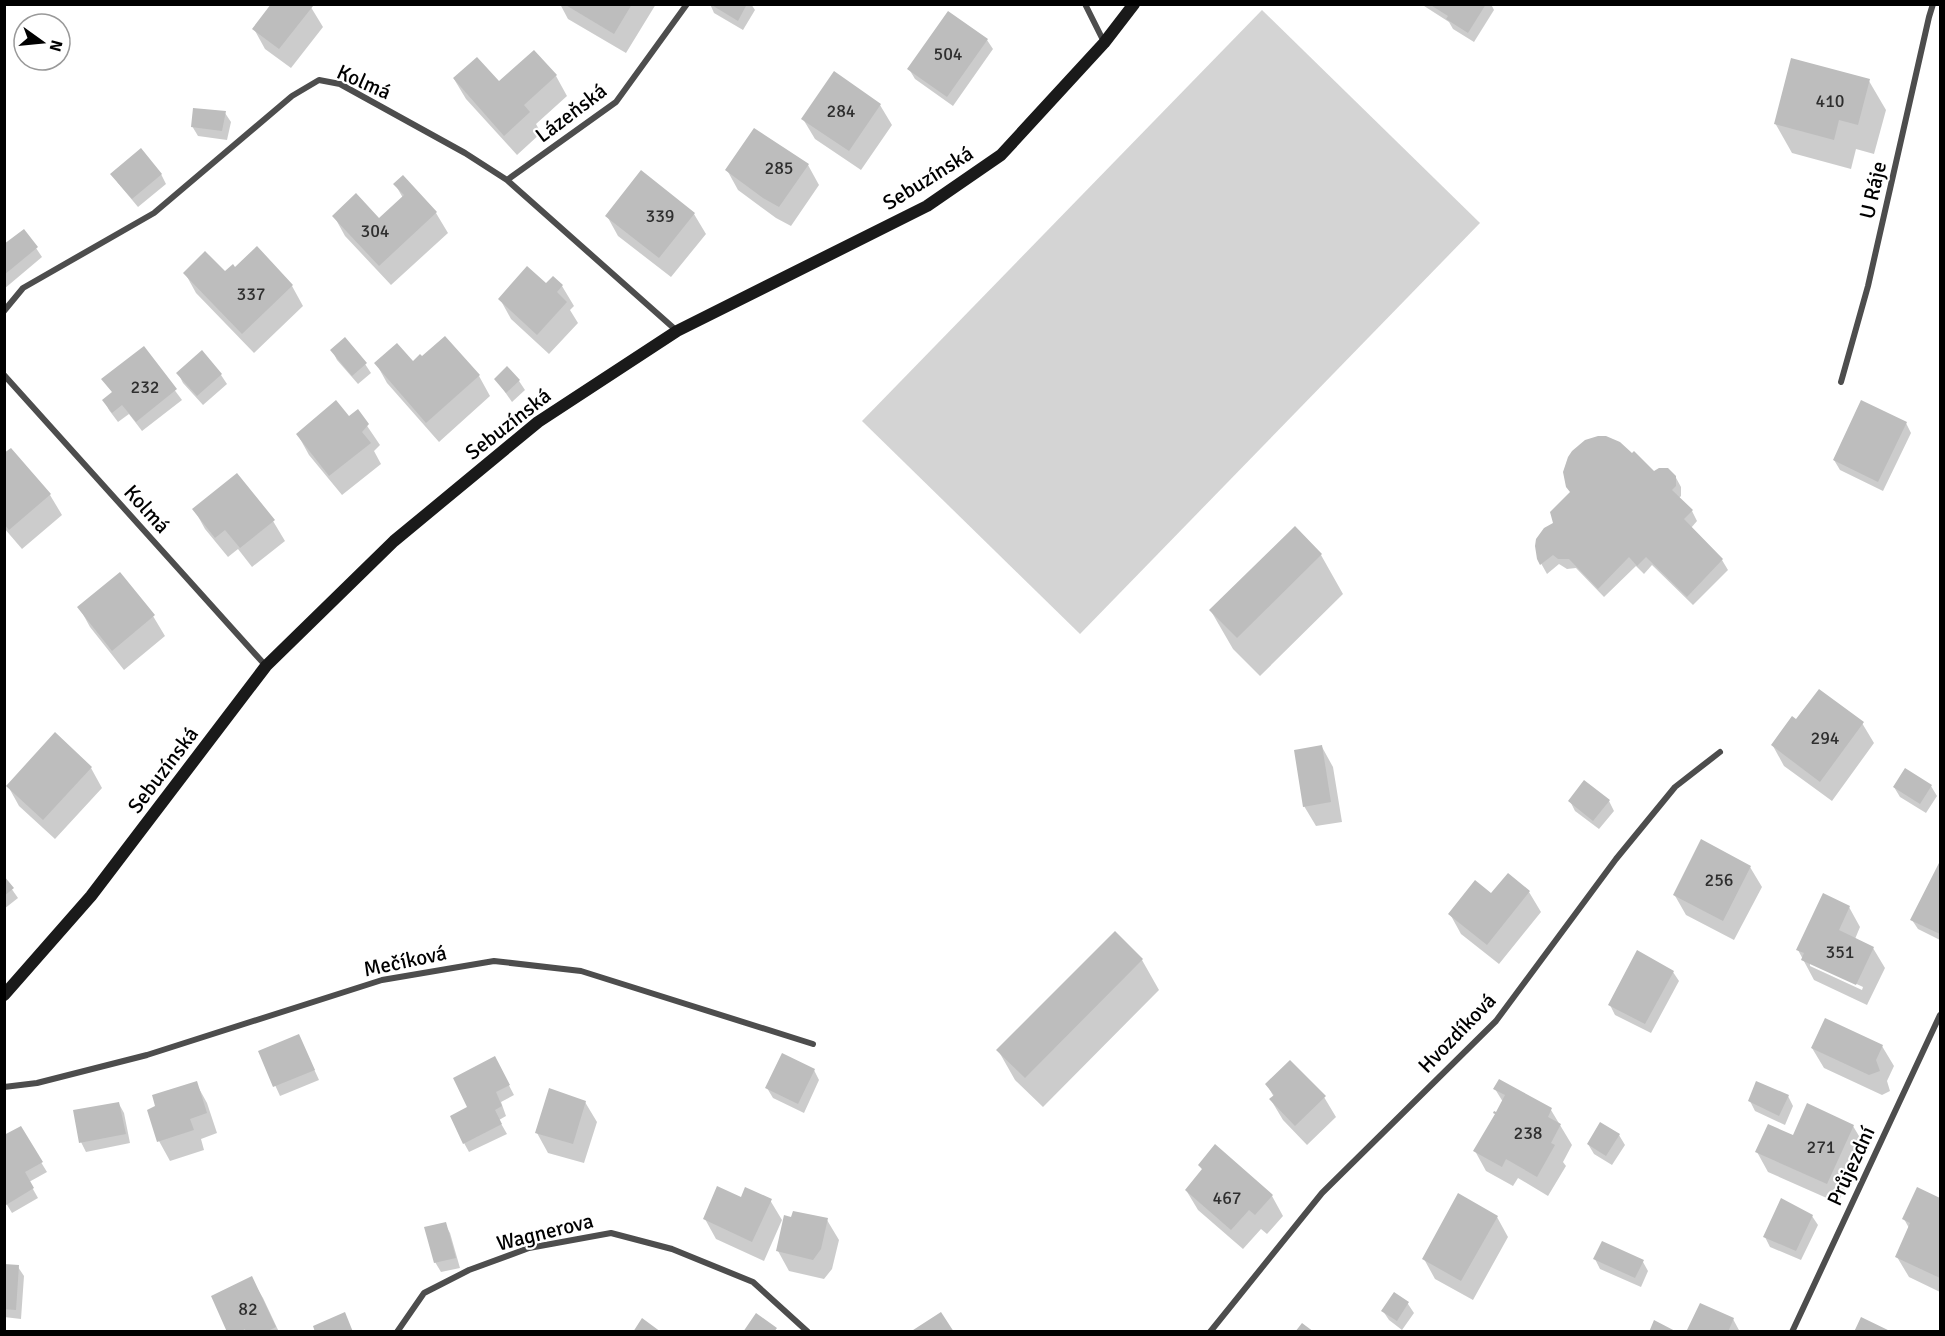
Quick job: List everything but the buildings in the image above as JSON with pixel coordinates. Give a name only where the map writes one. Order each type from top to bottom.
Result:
[{"type":"main road","name":"Sebuzínská","points":[[4,995],[91,896],[266,666],[394,540],[538,422],[677,331],[927,206],[1001,155],[1104,43],[1134,4]]},
{"type":"street","name":"Lázeňská","points":[[507,180],[616,102],[687,4]]},
{"type":"street","points":[[1085,4],[1104,43]]},
{"type":"street","name":"U Ráje","points":[[1841,382],[1868,286],[1933,4]]},
{"type":"street","name":"Kolmá","points":[[4,311],[23,288],[154,213],[292,96],[319,80],[340,84],[465,153],[507,180],[677,331]]},
{"type":"street","name":"Kolmá","points":[[4,375],[266,666]]},
{"type":"street","name":"Hvozdíková","points":[[1210,1332],[1322,1193],[1496,1021],[1616,859],[1675,787],[1720,753]]},
{"type":"street","name":"Mečíková","points":[[4,1087],[37,1083],[147,1055],[382,980],[494,961],[581,971],[813,1044]]},
{"type":"street","name":"Průjezdní","points":[[1792,1332],[1941,1015]]},
{"type":"street","name":"Wagnerova","points":[[397,1332],[424,1293],[469,1270],[529,1248],[611,1233],[672,1249],[753,1282],[808,1332]]},
{"type":"shaded area","points":[[1262,10],[1480,223],[1080,634],[862,421]]}]
